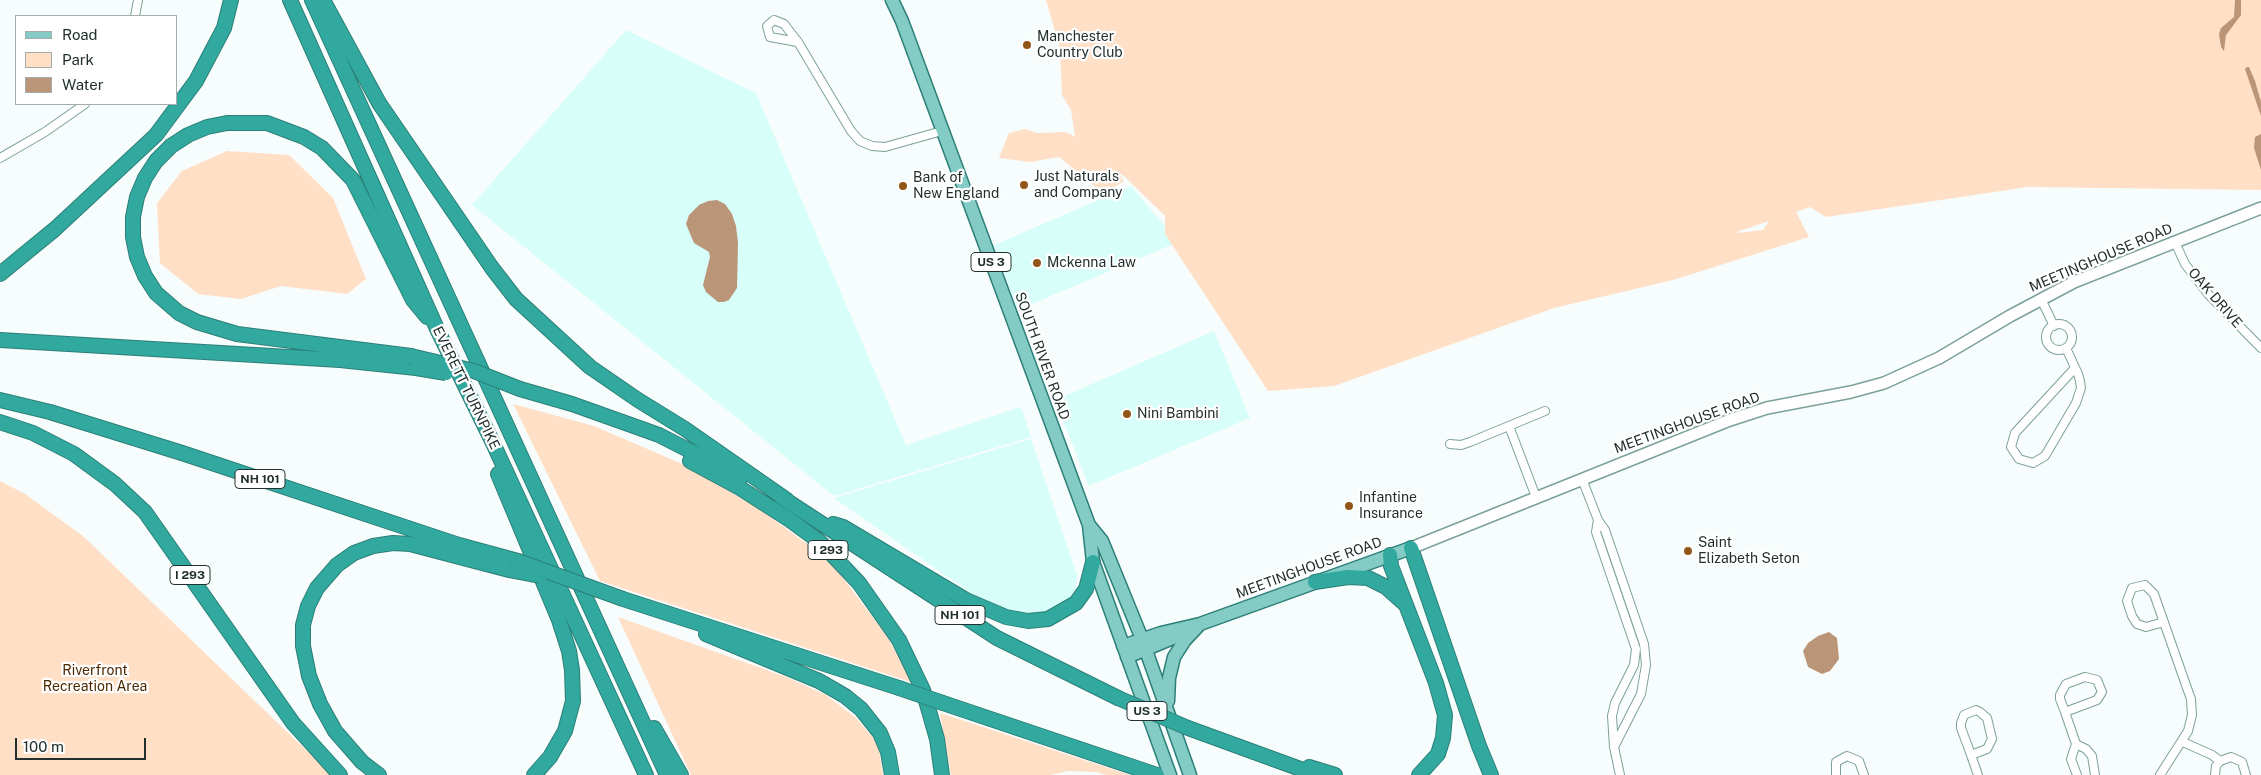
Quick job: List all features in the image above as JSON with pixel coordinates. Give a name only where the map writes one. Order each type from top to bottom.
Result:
[{"type":"highway","points":[[178,105],[201,73],[224,28],[231,0]]},
{"type":"highway","name":"EVERETT TURNPIKE","points":[[290,0],[438,331],[472,398],[646,775]]},
{"type":"highway","name":"EVERETT TURNPIKE","points":[[312,0],[667,775]]},
{"type":"highway","points":[[323,0],[379,103],[492,268],[516,298],[590,367],[685,429],[787,500]]},
{"type":"highway","points":[[0,274],[55,229],[156,135],[178,105]]},
{"type":"highway","points":[[414,362],[334,345],[237,334],[198,322],[171,308],[156,293],[145,276],[137,257],[133,237],[137,197],[145,178],[156,161],[171,146],[188,135],[206,127],[226,123],[267,123],[286,129],[322,148],[353,180],[414,300],[438,331]]},
{"type":"highway","name":"I 293","points":[[0,340],[340,360],[414,362],[572,404],[607,418],[740,488],[820,542],[841,563],[874,602],[899,640],[911,664],[923,690],[932,723],[942,775]]},
{"type":"highway","points":[[472,398],[475,420],[559,620],[572,670],[573,701],[567,726],[556,749],[534,775]]},
{"type":"highway","name":"NH 101","points":[[0,400],[50,412],[459,545],[514,566],[564,577],[623,599],[899,688],[1152,774]]},
{"type":"highway","name":"NH 101","points":[[607,418],[659,435],[787,500],[997,638],[1118,698],[1188,728],[1317,775]]},
{"type":"highway","name":"I 293","points":[[0,422],[33,433],[74,454],[115,484],[145,512],[293,723],[340,775]]},
{"type":"highway","points":[[810,516],[842,527],[966,600],[1006,617],[1028,621],[1048,619],[1076,603],[1086,589],[1093,562]]},
{"type":"highway","points":[[379,775],[362,762],[335,731],[310,681],[304,656],[303,625],[308,606],[317,588],[333,568],[354,553],[373,546],[393,543],[410,544],[514,566]]},
{"type":"highway","points":[[1410,548],[1478,746],[1491,775]]},
{"type":"highway","points":[[1390,555],[1391,566],[1436,683],[1445,715],[1443,738],[1438,754],[1419,775]]},
{"type":"highway","points":[[1315,582],[1348,576],[1368,578],[1386,587],[1409,609]]},
{"type":"highway","points":[[688,620],[708,635],[819,681],[845,696],[861,709],[880,733],[888,752],[892,775]]},
{"type":"highway","points":[[610,650],[681,775]]},
{"type":"highway","points":[[1233,744],[1293,760],[1335,775]]},
{"type":"main road","name":"SOUTH RIVER ROAD","points":[[892,0],[902,21],[1089,525],[1093,562],[1170,775]]},
{"type":"main road","name":"SOUTH RIVER ROAD","points":[[1089,525],[1102,541],[1143,644],[1190,775]]},
{"type":"main road","name":"MEETINGHOUSE ROAD","points":[[1125,652],[1143,644],[1186,632],[1200,624],[1410,548]]},
{"type":"main road","points":[[1168,712],[1168,687],[1172,661],[1179,648],[1200,624]]},
{"type":"street","points":[[136,15],[138,0]]},
{"type":"street","points":[[798,42],[851,131],[860,141],[872,146],[885,147],[942,131]]},
{"type":"street","points":[[0,158],[45,132],[84,105]]},
{"type":"street","name":"MEETINGHOUSE ROAD","points":[[1410,548],[1735,418],[1767,408],[1851,392],[1884,382],[1939,358],[2041,299],[2083,279],[2261,208]]},
{"type":"street","name":"OAK DRIVE","points":[[2175,242],[2185,264],[2209,295],[2261,348]]},
{"type":"street","points":[[2041,299],[2054,326]]},
{"type":"street","points":[[2064,325],[2071,332],[2071,342],[2066,348],[2055,349],[2048,342],[2048,332],[2054,326],[2064,325]]},
{"type":"street","points":[[2066,348],[2075,368],[2081,388],[2069,418],[2042,458],[2033,463],[2019,459],[2011,447],[2013,436],[2075,368]]},
{"type":"street","points":[[1450,444],[1460,445],[1545,411]]},
{"type":"street","points":[[1509,426],[1536,497]]},
{"type":"street","points":[[1582,479],[1598,520],[1605,530],[1646,654],[1641,694],[1614,747]]},
{"type":"street","points":[[1598,520],[1596,532],[1636,654],[1632,670],[1614,709],[1614,747],[1620,775]]},
{"type":"street","points":[[2160,775],[2183,742],[2191,723],[2191,699],[2164,622],[2152,590],[2144,585],[2132,588],[2128,601],[2132,616],[2137,624],[2146,627],[2164,622]]},
{"type":"street","points":[[2065,712],[2097,700],[2102,692],[2097,680],[2085,677],[2063,686],[2060,695],[2065,712],[2076,744],[2071,758],[2077,775]]},
{"type":"street","points":[[1971,755],[1987,749],[1992,739],[1987,718],[1976,710],[1964,715],[1961,723],[1971,755],[1978,775]]},
{"type":"street","points":[[2183,742],[2206,752],[2220,761]]},
{"type":"street","points":[[2076,744],[2086,749],[2092,756],[2095,775]]},
{"type":"street","points":[[1836,775],[1836,762],[1847,756],[1859,761],[1864,775]]},
{"type":"street","points":[[2215,775],[2216,766],[2220,761],[2228,757],[2237,759],[2244,765],[2246,775]]},
{"type":"shaded area","points":[[626,30],[756,93],[906,445],[1021,407],[1031,437],[834,496],[472,205]]},
{"type":"shaded area","points":[[1131,186],[1178,242],[1018,310],[994,245]]},
{"type":"shaded area","points":[[1214,331],[1250,418],[1089,486],[1055,400]]},
{"type":"shaded area","points":[[1031,439],[1077,575],[1076,589],[1066,603],[1046,614],[1025,617],[994,609],[834,498]]},
{"type":"green space","name":"Manchester Country Club","points":[[1046,0],[2261,0],[2261,190],[2028,187],[1826,217],[1810,207],[1796,212],[1809,237],[1673,280],[1554,308],[1334,386],[1268,391],[1165,234],[1165,216],[1124,176],[1119,173],[1124,181],[1104,194],[1059,157],[1030,162],[999,158],[1009,133],[1025,129],[1037,133],[1066,132],[1075,137],[1071,110],[1062,95],[1060,49]],"holes":[[[1769,221],[1763,230],[1737,233]]]},
{"type":"green space","points":[[227,151],[289,155],[333,198],[366,279],[347,294],[281,286],[241,299],[198,294],[160,263],[157,203],[182,171]]},
{"type":"green space","points":[[513,404],[594,426],[680,463],[758,508],[830,561],[887,636],[911,682],[600,581]]},
{"type":"green space","name":"Riverfront Recreation Area","points":[[0,481],[25,494],[83,536],[332,775],[0,775]]},
{"type":"green space","points":[[618,617],[786,677],[826,695],[856,718],[878,744],[883,775],[691,775]]},
{"type":"green space","points":[[940,713],[1130,775],[1106,775],[1097,772],[1068,771],[1050,775],[951,775]]},
{"type":"water","points":[[2235,0],[2241,0],[2241,15],[2226,35],[2224,51],[2221,47],[2219,34],[2221,28],[2234,17]]},
{"type":"water","points":[[2249,67],[2255,81],[2261,102],[2261,116],[2245,69]]},
{"type":"water","points":[[2261,134],[2261,170],[2254,148],[2255,137]]},
{"type":"water","points":[[717,200],[725,204],[732,214],[738,243],[737,288],[729,300],[724,302],[718,302],[706,292],[703,285],[710,257],[709,252],[694,243],[686,224],[689,215],[699,205]]},
{"type":"water","points":[[1829,632],[1837,638],[1839,659],[1830,671],[1822,674],[1808,667],[1803,651],[1808,643],[1818,636]]},
{"type":"place","name":"Manchester Country Club","points":[[1027,45]]},
{"type":"place","name":"Just Naturals and Company","points":[[1024,185]]},
{"type":"place","name":"Bank of New England","points":[[903,186]]},
{"type":"place","name":"Mckenna Law","points":[[1037,263]]},
{"type":"place","name":"Nini Bambini","points":[[1127,414]]},
{"type":"place","name":"Infantine Insurance","points":[[1349,506]]},
{"type":"place","name":"Saint Elizabeth Seton","points":[[1688,551]]}]
